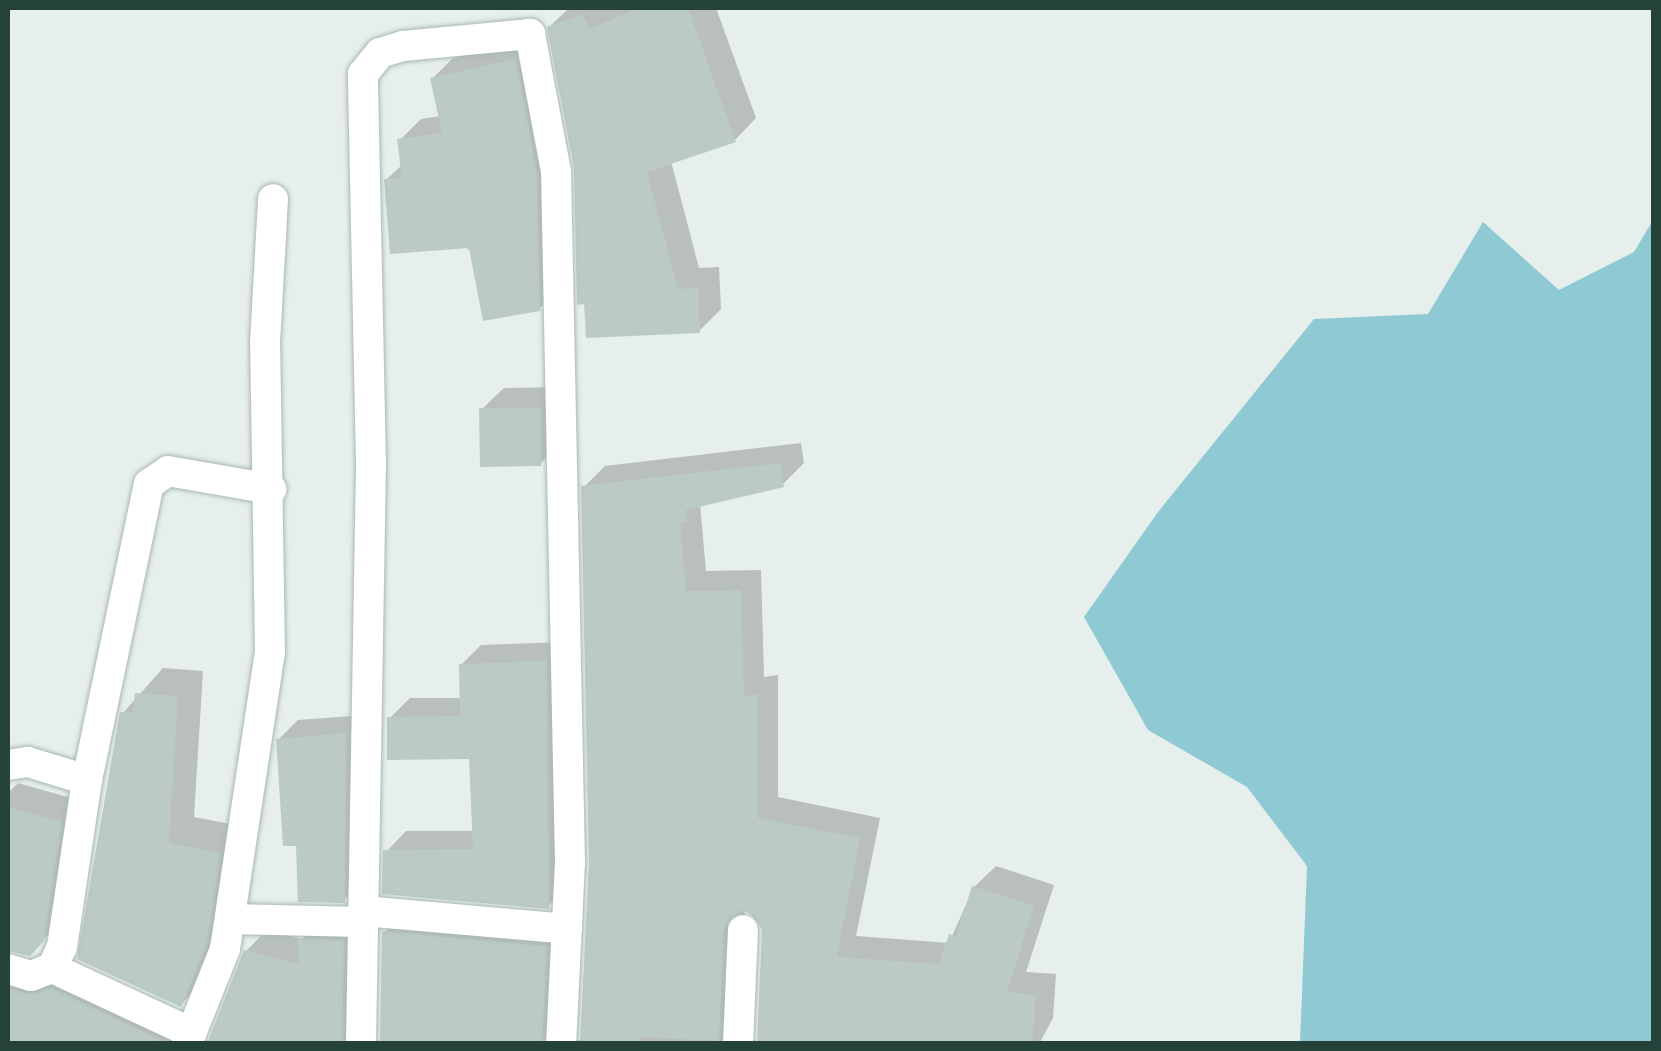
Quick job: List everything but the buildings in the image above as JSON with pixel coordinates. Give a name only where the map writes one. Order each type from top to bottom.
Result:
[{"type":"street","points":[[360,1044],[371,464],[363,74],[380,53],[526,21],[556,171],[567,929],[561,1044]]},
{"type":"street","points":[[52,968],[190,1038],[230,919],[270,652],[265,343],[273,198]]},
{"type":"street","points":[[8,969],[31,976],[52,968],[62,948],[87,780],[149,484],[168,471],[270,490]]},
{"type":"street","points":[[8,765],[28,762],[87,780]]},
{"type":"street","points":[[230,919],[362,916],[567,929]]},
{"type":"street","points":[[738,1044],[742,930]]},
{"type":"water","points":[[1653,220],[1653,1043],[1300,1043],[1307,866],[1247,787],[1148,730],[1084,617],[1158,512],[1314,319],[1428,314],[1483,222],[1559,290],[1634,252]]}]
